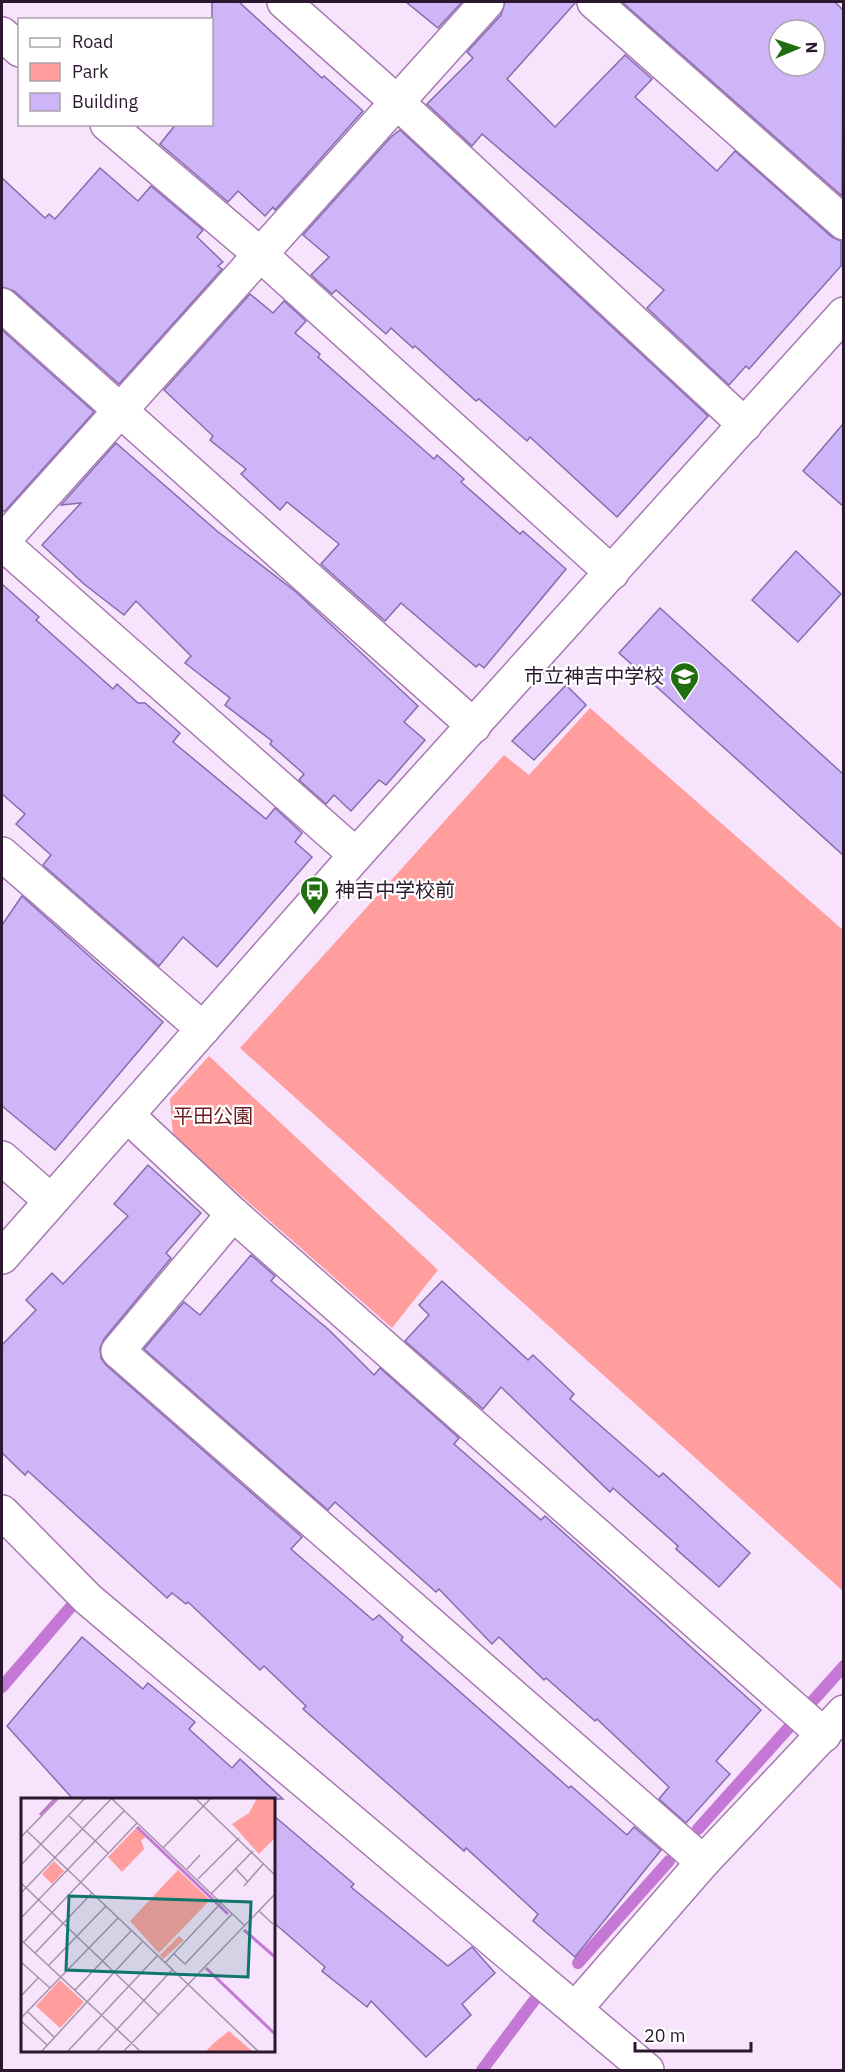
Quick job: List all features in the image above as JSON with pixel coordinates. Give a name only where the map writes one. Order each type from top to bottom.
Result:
[{"type":"street","points":[[284,2],[397,102],[745,425]]},
{"type":"street","points":[[357,855],[2,542],[487,2]]},
{"type":"street","points":[[594,2],[843,223]]},
{"type":"street","points":[[2,34],[18,48]]},
{"type":"street","points":[[110,126],[261,255],[612,573]]},
{"type":"street","points":[[2,305],[474,726]]},
{"type":"street","points":[[2,1257],[357,855],[843,314]]},
{"type":"street","points":[[2,854],[203,1029]]},
{"type":"street","points":[[127,1115],[233,1214],[834,1723],[703,1862],[576,2008]]},
{"type":"street","points":[[2,1158],[51,1200]]},
{"type":"street","points":[[233,1214],[118,1351],[703,1862]]},
{"type":"street","points":[[2,1512],[88,1599],[647,2070]]},
{"type":"green space","name":"市立神吉中学校","points":[[590,708],[843,930],[843,1591],[240,1048],[504,755],[529,775]]},
{"type":"green space","name":"平田公園","points":[[209,1056],[438,1270],[392,1328],[173,1136],[170,1099]]},
{"type":"building","points":[[212,2],[239,2],[322,78],[324,76],[363,111],[275,210],[273,207],[265,216],[238,191],[228,202],[160,144],[174,126],[213,126]]},
{"type":"building","points":[[406,2],[462,2],[438,28]]},
{"type":"building","points":[[505,2],[576,2],[507,79],[555,127],[625,55],[652,79],[635,97],[717,171],[735,151],[832,237],[841,241],[841,266],[749,369],[746,366],[729,385],[647,308],[664,290],[482,134],[472,146],[427,104],[473,58],[467,52],[501,15]]},
{"type":"building","points":[[622,2],[835,2],[843,10],[842,196]]},
{"type":"building","points":[[400,130],[708,416],[617,517],[530,437],[527,441],[479,399],[476,401],[415,346],[413,348],[391,328],[386,334],[336,290],[332,294],[311,275],[329,257],[303,235],[391,137]]},
{"type":"building","points":[[100,168],[138,201],[151,186],[203,230],[197,237],[223,262],[218,266],[222,269],[119,384],[14,291],[2,287],[2,178],[45,218],[49,214],[55,219]]},
{"type":"building","points":[[250,294],[273,313],[284,301],[306,321],[295,333],[320,354],[318,357],[434,459],[437,455],[464,479],[461,482],[520,534],[523,531],[566,569],[484,668],[479,664],[476,667],[401,603],[385,621],[321,564],[339,544],[287,502],[280,510],[241,474],[246,469],[210,440],[213,436],[164,390]]},
{"type":"building","points":[[2,330],[94,412],[5,511],[2,511]]},
{"type":"building","points":[[843,424],[843,506],[803,471]]},
{"type":"building","points":[[116,443],[217,531],[296,592],[418,706],[404,722],[425,740],[386,785],[379,780],[351,811],[334,795],[326,804],[299,780],[304,774],[270,744],[272,741],[225,705],[230,698],[185,663],[191,656],[136,601],[124,615],[84,584],[42,545],[81,503],[61,505]]},
{"type":"building","points":[[796,551],[841,594],[798,642],[752,600]]},
{"type":"building","points":[[2,584],[39,617],[36,620],[113,689],[117,684],[138,703],[145,703],[180,733],[173,742],[266,819],[275,808],[302,833],[295,842],[312,857],[217,967],[183,937],[159,966],[43,865],[51,855],[16,824],[25,814],[2,794]]},
{"type":"building","points":[[660,608],[843,774],[843,855],[619,653]]},
{"type":"building","points":[[566,685],[586,705],[534,760],[512,741]]},
{"type":"building","points":[[22,896],[163,1022],[55,1150],[2,1106],[2,925]]},
{"type":"building","points":[[148,1165],[201,1213],[166,1253],[171,1258],[104,1339],[100,1348],[101,1358],[106,1365],[302,1537],[291,1549],[373,1620],[379,1615],[403,1637],[401,1640],[569,1788],[571,1786],[627,1835],[634,1827],[661,1850],[575,1957],[533,1921],[538,1914],[466,1848],[464,1851],[303,1709],[306,1706],[264,1666],[260,1670],[188,1602],[186,1604],[172,1593],[167,1598],[28,1471],[25,1475],[2,1453],[2,1345],[36,1310],[26,1300],[52,1273],[63,1284],[128,1216],[114,1204]]},
{"type":"building","points":[[251,1255],[275,1276],[271,1281],[329,1330],[374,1375],[380,1368],[459,1438],[454,1444],[541,1520],[545,1516],[761,1710],[716,1761],[730,1774],[686,1823],[659,1799],[669,1787],[597,1719],[595,1721],[546,1678],[544,1680],[499,1637],[492,1644],[439,1589],[436,1592],[335,1502],[328,1510],[144,1349],[184,1302],[200,1315]]},
{"type":"building","points":[[442,1281],[528,1360],[533,1355],[574,1394],[570,1399],[659,1477],[663,1473],[750,1553],[719,1587],[676,1549],[678,1546],[613,1488],[610,1492],[501,1387],[483,1409],[405,1341],[429,1315],[419,1305]]},
{"type":"building","points":[[82,1637],[143,1689],[148,1683],[195,1722],[189,1729],[232,1768],[240,1759],[283,1799],[72,1798],[7,1726]]},
{"type":"building","points":[[274,1816],[354,1884],[351,1887],[448,1966],[472,1947],[495,1973],[462,2004],[471,2015],[426,2057],[371,2001],[367,2007],[322,1971],[325,1967],[274,1923]]},
{"type":"waterway","points":[[2,1687],[81,1595]]},
{"type":"waterway","points":[[698,1829],[844,1666]]},
{"type":"waterway","points":[[578,1963],[669,1861]]},
{"type":"waterway","points":[[482,2070],[539,1994]]},
{"type":"place","name":"市立神吉中学校","points":[[685,702]]},
{"type":"place","name":"神吉中学校前","points":[[314,916]]}]
